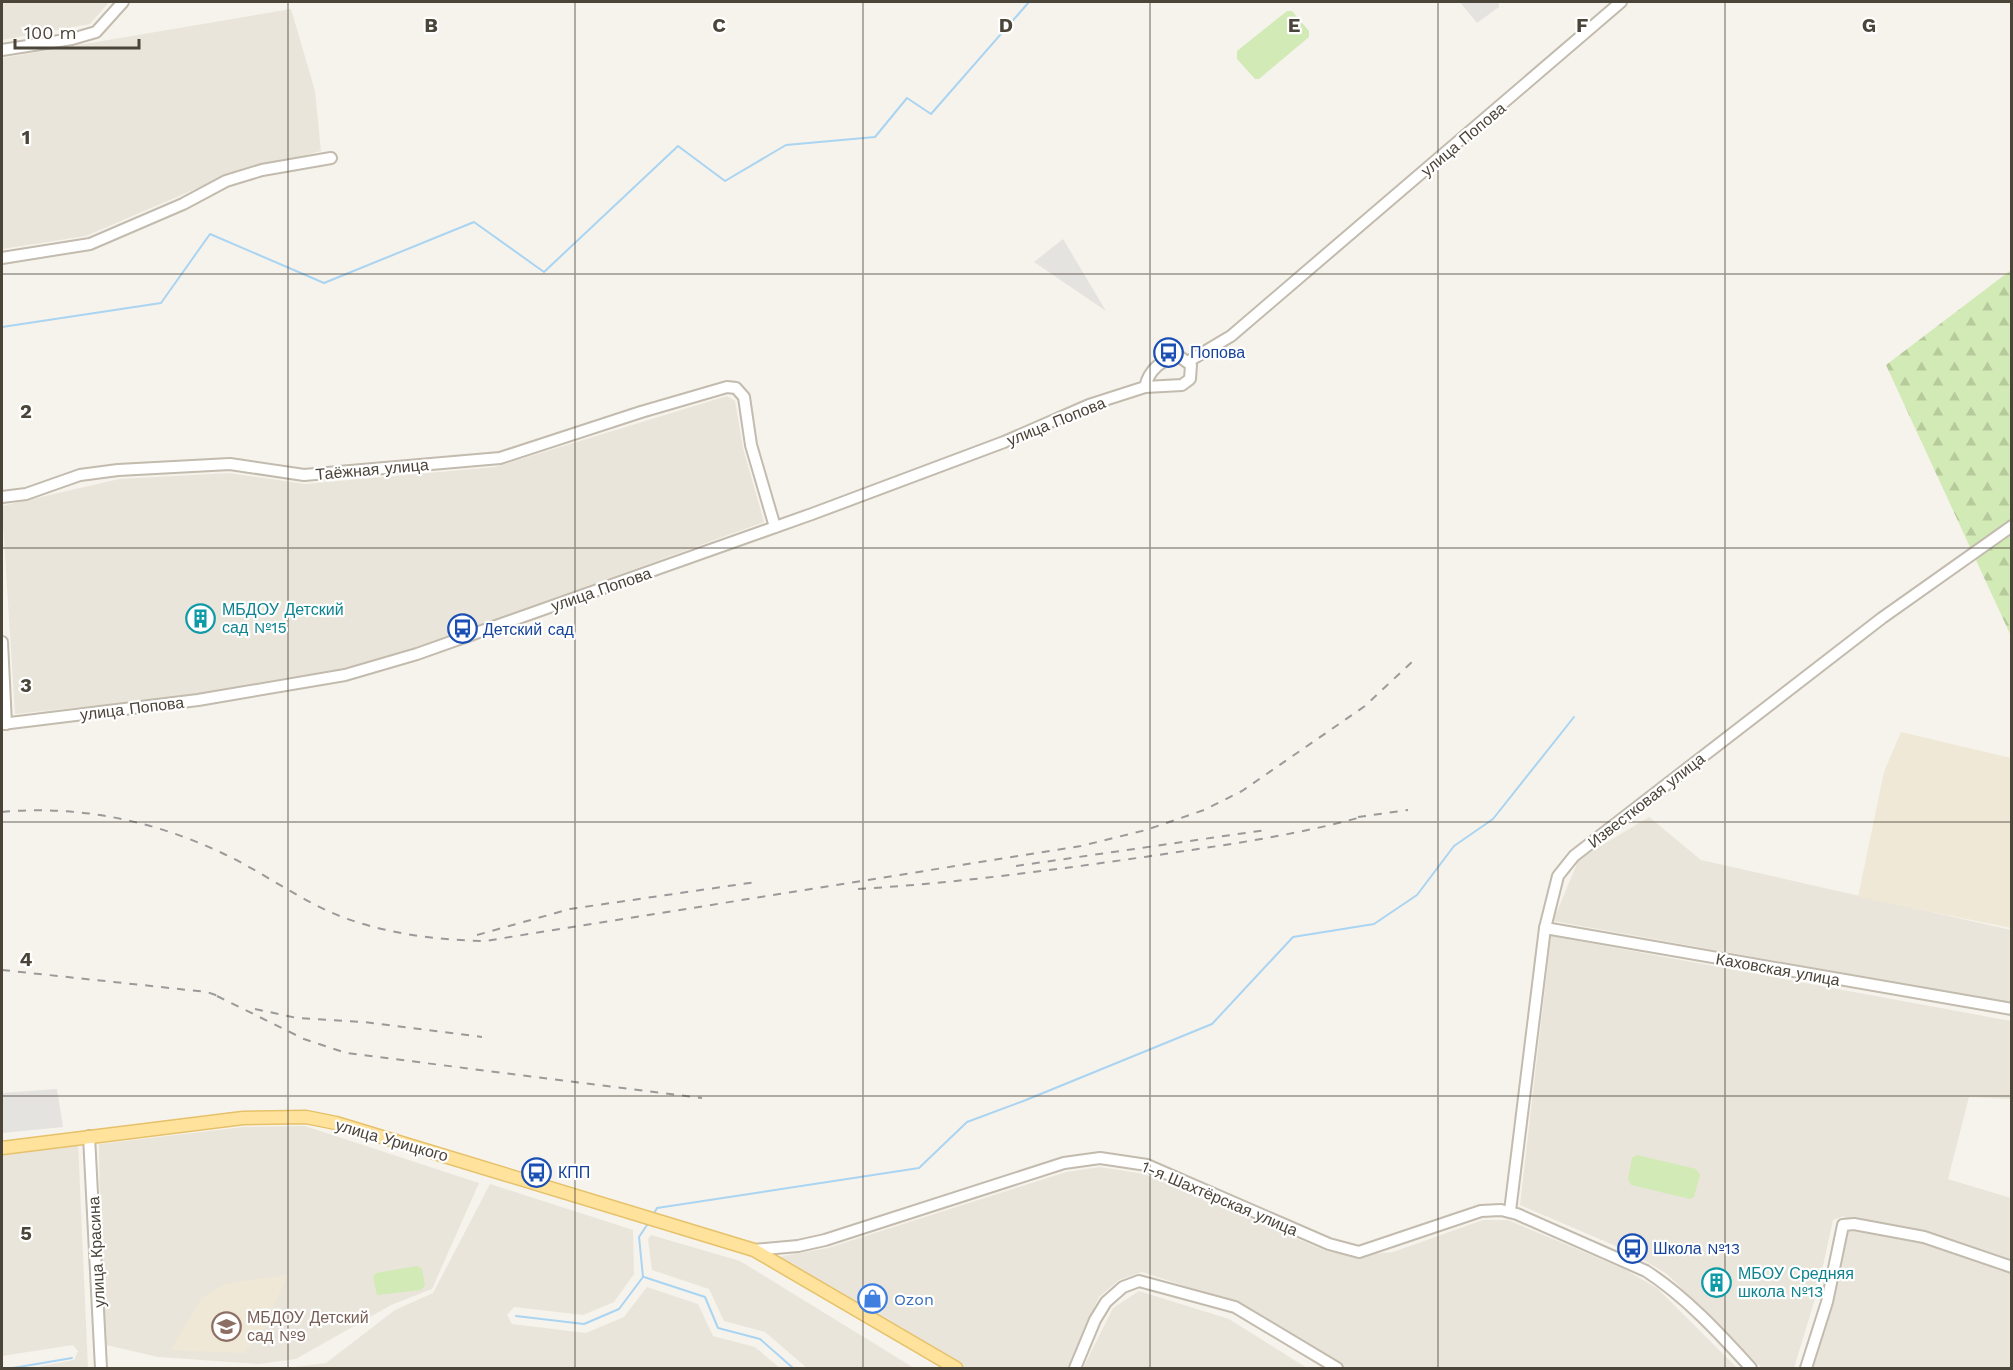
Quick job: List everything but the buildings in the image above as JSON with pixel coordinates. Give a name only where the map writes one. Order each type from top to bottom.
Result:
[{"type":"main road","name":"улица Урицкого","points":[[2,1148],[243,1118],[306,1117],[336,1123],[754,1250],[956,1368]]},
{"type":"street","points":[[2,51],[72,39],[96,32],[123,2]]},
{"type":"street","name":"улица Попова","points":[[1189,361],[1231,336],[1621,2]]},
{"type":"street","points":[[2,258],[90,244],[173,209],[226,181],[262,170],[331,158]]},
{"type":"street","name":"улица Попова","points":[[4,724],[198,700],[335,678],[417,654],[775,527],[1004,442],[1089,405],[1145,387],[1164,388],[1187,383],[1193,371],[1189,361],[1180,357],[1167,360],[1152,370],[1145,387]]},
{"type":"street","name":"Таёжная улица","points":[[2,497],[26,494],[80,475],[118,470],[230,464],[304,475],[500,458],[712,390],[736,388],[744,397],[751,445],[775,527]]},
{"type":"street","name":"Известковая улица","points":[[1510,1211],[1545,928],[1558,876],[1574,856],[1882,618],[2012,526]]},
{"type":"street","points":[[2,642],[4,724]]},
{"type":"street","name":"Каховская улица","points":[[1545,928],[2012,1009]]},
{"type":"street","name":"улица Красина","points":[[89,1136],[101,1368]]},
{"type":"street","name":"1-я Шахтёрская улица","points":[[754,1250],[798,1246],[825,1240],[1064,1163],[1100,1158],[1147,1165],[1329,1244],[1353,1251],[1390,1244],[1481,1211],[1510,1211]]},
{"type":"street","points":[[1510,1211],[1646,1270],[1662,1281],[1718,1332],[1751,1368]]},
{"type":"street","points":[[1806,1368],[1827,1302],[1843,1225],[1854,1224],[1924,1237],[2012,1267]]},
{"type":"street","points":[[1075,1368],[1095,1320],[1106,1302],[1123,1287],[1139,1281],[1235,1307],[1336,1368]]},
{"type":"shaded area","points":[[2,2],[109,2],[90,24],[2,40]]},
{"type":"shaded area","points":[[1460,2],[1499,2],[1499,7],[1477,23]]},
{"type":"shaded area","points":[[291,9],[315,91],[321,151],[221,178],[86,236],[2,249],[2,58]]},
{"type":"shaded area","points":[[1063,239],[1106,311],[1034,262]]},
{"type":"shaded area","points":[[727,396],[735,401],[743,448],[764,522],[353,671],[159,699],[15,714],[2,506],[119,479],[229,473],[305,484],[495,467]]},
{"type":"shaded area","points":[[1901,732],[2011,758],[2011,928],[1858,897],[1884,772]]},
{"type":"shaded area","points":[[1649,817],[1701,860],[2011,930],[2011,1003],[1553,921],[1579,859]]},
{"type":"shaded area","points":[[1551,936],[2011,1021],[2011,1099],[1969,1097],[1948,1179],[2011,1198],[2011,1368],[1809,1368],[1836,1290],[1847,1233],[1844,1216],[1833,1220],[1818,1289],[1794,1368],[1762,1368],[1667,1274],[1632,1253],[1520,1205]]},
{"type":"shaded area","points":[[57,1089],[63,1127],[2,1133],[2,1093]]},
{"type":"shaded area","points":[[305,1126],[479,1183],[432,1289],[391,1305],[296,1359],[259,1364],[158,1357],[102,1344],[99,1144],[243,1127]]},
{"type":"shaded area","points":[[78,1142],[88,1368],[32,1368],[74,1360],[78,1351],[73,1345],[2,1356],[2,1151]]},
{"type":"shaded area","points":[[1100,1167],[1144,1174],[1326,1251],[1352,1256],[1393,1252],[1483,1220],[1508,1220],[1624,1269],[1657,1288],[1737,1368],[1339,1368],[1237,1303],[1142,1272],[1119,1280],[1099,1297],[1067,1368],[963,1368],[772,1258],[828,1248],[1066,1172]]},
{"type":"shaded area","points":[[490,1184],[633,1230],[634,1274],[614,1302],[583,1315],[514,1307],[507,1315],[512,1324],[586,1333],[624,1317],[647,1287],[698,1304],[713,1336],[755,1347],[780,1368],[287,1368],[326,1363],[395,1310],[433,1293]]},
{"type":"shaded area","points":[[651,1235],[740,1261],[914,1368],[807,1368],[765,1332],[724,1321],[709,1289],[652,1270],[648,1239]]},
{"type":"shaded area","name":"МБДОУ Детский сад №9","points":[[287,1275],[259,1342],[251,1343],[245,1353],[171,1350],[201,1299],[225,1284]]},
{"type":"shaded area","points":[[1139,1291],[1229,1319],[1307,1368],[1083,1368],[1113,1308]]},
{"type":"green space","points":[[1287,11],[1292,11],[1309,31],[1309,37],[1259,79],[1255,79],[1237,59],[1237,51]]},
{"type":"green space","points":[[2011,270],[2011,636],[1886,365]]},
{"type":"green space","points":[[1637,1155],[1696,1169],[1700,1175],[1694,1197],[1690,1199],[1631,1185],[1628,1179],[1632,1158]]},
{"type":"green space","points":[[417,1266],[422,1269],[425,1285],[421,1290],[377,1295],[373,1277],[376,1273]]},
{"type":"waterway","points":[[2,327],[161,303],[210,234],[324,283],[474,222],[544,272],[678,146],[725,181],[786,145],[875,137],[907,98],[931,114],[1029,2]]},
{"type":"waterway","points":[[653,1215],[657,1208],[919,1168],[967,1122],[1212,1024],[1293,937],[1374,924],[1417,895],[1454,846],[1493,819],[1574,717]]},
{"type":"waterway","points":[[516,1316],[584,1324],[619,1309],[643,1277],[639,1237],[649,1222]]},
{"type":"waterway","points":[[644,1277],[705,1297],[718,1328],[760,1339],[793,1368]]},
{"type":"waterway","points":[[13,1368],[72,1358]]},
{"type":"railway","points":[[2,812],[30,810],[87,813],[142,824],[196,841],[252,869],[311,903],[359,923],[413,935],[485,941],[1081,846],[1146,830],[1204,810],[1242,791],[1365,706],[1415,659]]},
{"type":"railway","points":[[1358,817],[1408,810]]},
{"type":"railway","points":[[858,889],[1005,876],[1151,856],[1285,835],[1365,816]]},
{"type":"railway","points":[[1016,866],[1266,830]]},
{"type":"railway","points":[[477,935],[570,909],[756,882]]},
{"type":"railway","points":[[2,970],[207,992],[224,998]]},
{"type":"railway","points":[[217,996],[304,1039],[346,1053],[702,1098]]},
{"type":"railway","points":[[255,1009],[297,1018],[364,1022],[482,1037]]},
{"type":"place","name":"Попова","points":[[1169,352]]},
{"type":"place","name":"МБДОУ Детский сад №15","points":[[201,618]]},
{"type":"place","name":"Детский сад","points":[[462,629]]},
{"type":"place","name":"КПП","points":[[537,1172]]},
{"type":"place","name":"Школа №13","points":[[1632,1248]]},
{"type":"place","name":"МБОУ Средняя школа №13","points":[[1717,1282]]},
{"type":"place","name":"Ozon","points":[[873,1299]]},
{"type":"place","name":"МБДОУ Детский сад №9","points":[[226,1326]]}]
